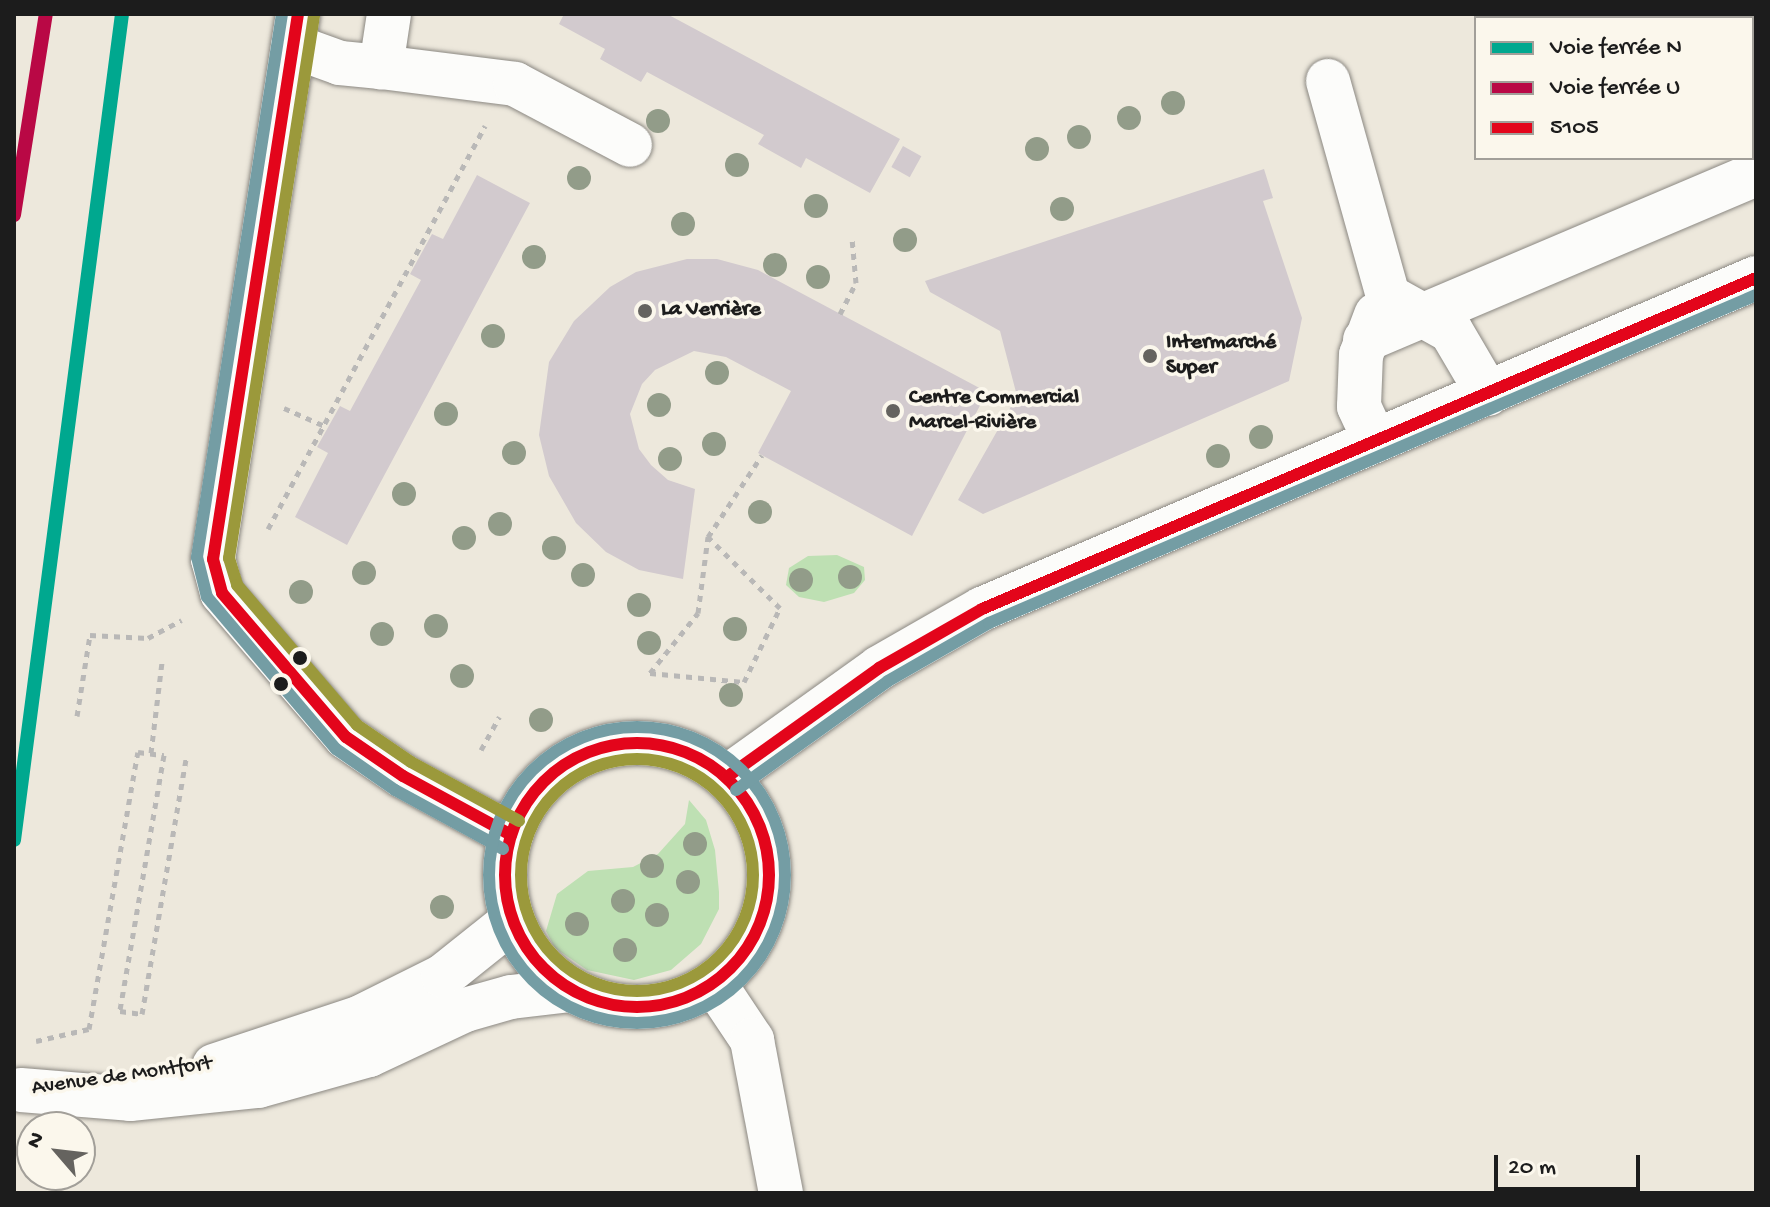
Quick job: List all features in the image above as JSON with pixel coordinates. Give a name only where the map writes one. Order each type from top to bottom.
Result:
[{"type":"street","points":[[381,67],[389,14]]},
{"type":"street","points":[[511,835],[403,776],[346,737],[263,646],[219,582],[213,559],[215,525],[296,30],[340,63],[508,83],[630,145]]},
{"type":"street","points":[[1328,81],[1406,305],[1451,331],[1488,394]]},
{"type":"street","points":[[1375,441],[1359,406],[1365,340],[1406,305],[1756,174]]},
{"type":"street","points":[[727,777],[879,668],[982,609],[1756,278]]},
{"type":"street","points":[[612,745],[668,747],[694,755],[727,777],[757,820],[766,844],[770,883],[762,922],[743,956],[714,983],[680,1001],[644,1008],[606,1004],[571,990],[544,970],[512,921],[505,885],[511,835],[537,789],[570,761],[612,745]]},
{"type":"street","name":"Avenue de Montfort","points":[[512,921],[443,976],[361,1017],[273,1050],[205,1068],[21,1090],[130,1099],[258,1086],[369,1055],[465,1010],[511,997],[571,990]]},
{"type":"street","points":[[714,983],[752,1040],[781,1193]]},
{"type":"path","points":[[267,530],[327,427],[508,83]]},
{"type":"path","points":[[840,314],[856,283],[852,238]]},
{"type":"path","points":[[292,409],[327,427]]},
{"type":"path","points":[[708,537],[780,608],[744,682],[650,673],[698,613],[708,537],[762,455]]},
{"type":"path","points":[[77,716],[90,635],[148,638],[183,620]]},
{"type":"path","points":[[151,753],[162,662]]},
{"type":"path","points":[[481,750],[499,717]]},
{"type":"path","points":[[23,1044],[89,1029],[138,752],[164,755],[120,1011],[142,1014],[186,759]]},
{"type":"green space","points":[[837,555],[864,567],[865,580],[854,593],[824,602],[799,597],[786,585],[789,568],[808,556]]},
{"type":"green space","points":[[689,800],[706,820],[715,850],[719,892],[719,909],[701,944],[671,970],[634,980],[587,970],[555,948],[546,931],[557,894],[588,871],[633,867],[658,854],[685,824]]},
{"type":"building","points":[[564,14],[667,14],[900,139],[870,193],[806,158],[801,168],[758,144],[764,135],[647,72],[641,82],[600,59],[605,49],[559,24]]},
{"type":"building","points":[[1584,14],[1756,14],[1754,86],[1754,16]]},
{"type":"building","points":[[903,146],[921,156],[910,177],[891,167]]},
{"type":"building","name":"Intermarché Super","points":[[1264,169],[1273,198],[1263,201],[1302,318],[1289,381],[983,514],[958,500],[1017,396],[1000,331],[930,292],[925,281]]},
{"type":"building","points":[[477,175],[530,203],[347,545],[295,517],[328,453],[317,447],[340,406],[350,411],[421,280],[410,274],[432,234],[443,239]]},
{"type":"building","name":"Centre Commercial Marcel-Rivière","points":[[687,259],[717,259],[758,270],[987,392],[912,536],[758,453],[791,391],[726,357],[694,351],[655,370],[642,384],[630,414],[639,449],[651,465],[668,480],[695,489],[683,579],[639,570],[606,552],[576,523],[549,476],[539,435],[549,362],[574,321],[610,287],[636,272]]},
{"type":"rail line","name":"U","points":[[14,215],[46,14]]},
{"type":"rail line","name":"N","points":[[14,840],[122,14]]},
{"type":"transit line","points":[[282,14],[197,557],[207,597],[336,749],[395,790],[503,849]]},
{"type":"transit line","name":"5105","points":[[298,14],[213,559],[222,593],[346,737],[403,776],[511,835]]},
{"type":"transit line","points":[[314,16],[229,558],[237,585],[357,725],[411,762],[519,821]]},
{"type":"transit line","name":"5105","points":[[727,777],[879,668],[982,609],[1756,278]]},
{"type":"transit line","points":[[736,790],[888,681],[989,623],[1756,295]]},
{"type":"transit line","points":[[637,727],[666,730],[707,745],[731,761],[751,781],[773,818],[782,846],[785,875],[782,904],[767,945],[751,969],[731,989],[694,1011],[666,1020],[637,1023],[608,1020],[567,1005],[543,989],[523,969],[501,932],[492,904],[489,875],[492,846],[507,805],[523,781],[543,761],[580,739],[608,730],[637,727]]},
{"type":"transit line","name":"5105","points":[[637,743],[687,753],[721,773],[739,791],[759,825],[769,875],[759,925],[739,959],[721,977],[687,997],[637,1007],[587,997],[553,977],[535,959],[515,925],[505,875],[515,825],[535,791],[553,773],[587,753],[637,743]]},
{"type":"transit line","points":[[637,759],[681,768],[719,793],[744,831],[753,875],[744,919],[719,957],[681,982],[637,991],[593,982],[555,957],[530,919],[521,875],[530,831],[555,793],[593,768],[637,759]]},
{"type":"place","name":"La Verrière","points":[[645,311]]},
{"type":"place","name":"Intermarché Super","points":[[1150,356]]},
{"type":"place","name":"Centre Commercial Marcel-Rivière","points":[[893,411]]}]
